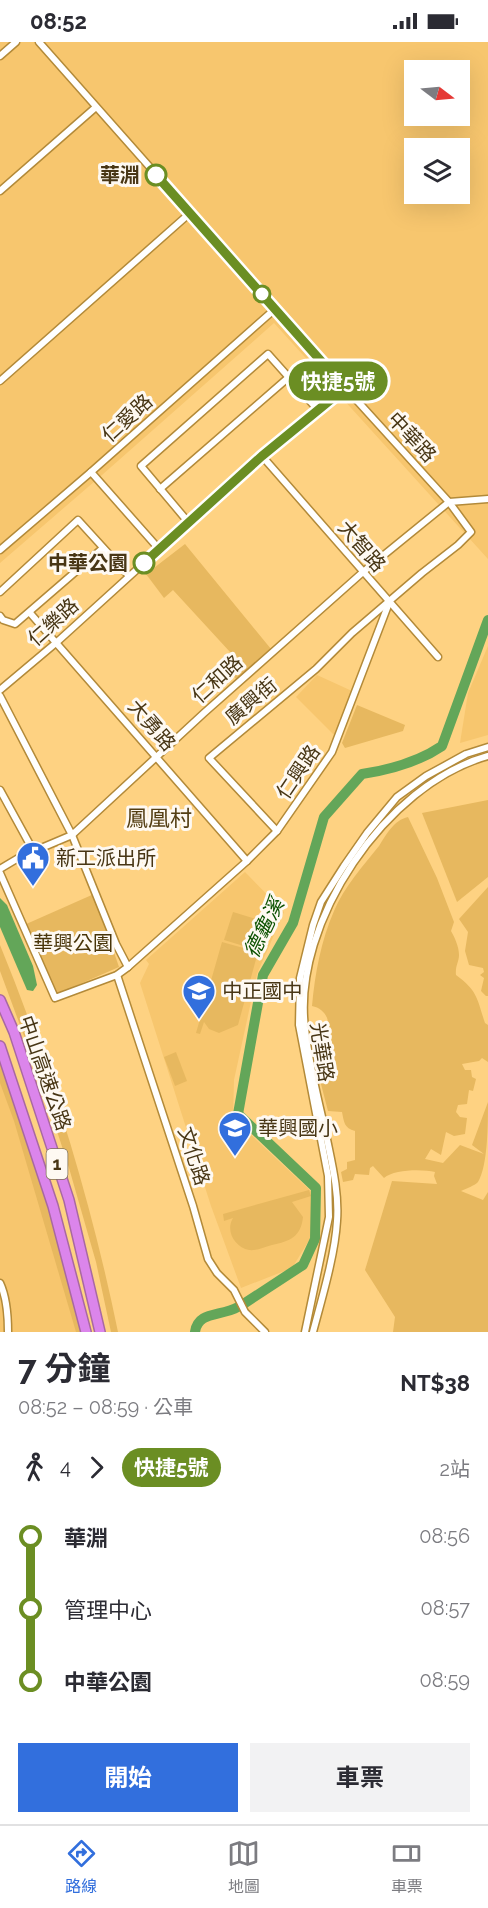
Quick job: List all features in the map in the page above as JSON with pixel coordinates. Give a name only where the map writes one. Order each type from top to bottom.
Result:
[{"type":"highway","name":"中山高速公路","points":[[0,1000],[14,1032],[69,1200],[100,1332]]},
{"type":"highway","name":"中山高速公路","points":[[0,1046],[53,1206],[86,1332]]},
{"type":"street","points":[[0,56],[16,42]]},
{"type":"street","name":"中華路","points":[[39,42],[449,502]]},
{"type":"street","points":[[0,191],[96,107]]},
{"type":"street","points":[[0,381],[190,213]]},
{"type":"street","name":"仁愛路","points":[[0,550],[275,309]]},
{"type":"street","points":[[189,523],[141,466],[268,354],[318,410]]},
{"type":"street","points":[[160,489],[289,377]]},
{"type":"street","name":"仁樂路","points":[[0,690],[57,642],[262,456],[345,388]]},
{"type":"street","name":"大智路","points":[[262,456],[438,657]]},
{"type":"street","points":[[91,472],[159,549]]},
{"type":"street","points":[[449,502],[488,500]]},
{"type":"street","name":"仁和路","points":[[0,871],[72,835],[363,572],[449,502]]},
{"type":"street","name":"仁興路","points":[[0,871],[55,998],[117,975],[128,967],[247,861],[277,831],[332,752],[389,602],[471,532],[449,502]]},
{"type":"street","points":[[0,592],[78,520],[129,576]]},
{"type":"street","points":[[0,616],[3,620],[15,624],[102,548]]},
{"type":"street","name":"廣興街","points":[[277,831],[209,758],[316,669],[352,633],[389,602]]},
{"type":"street","name":"大勇路","points":[[30,613],[247,861]]},
{"type":"street","points":[[0,696],[72,835],[116,944],[128,967]]},
{"type":"street","name":"光華路","points":[[305,1332],[329,1218],[328,1176],[301,1025],[300,978],[311,945],[321,902],[367,833],[397,797],[426,776],[466,754],[488,747]]},
{"type":"street","name":"光華路","points":[[311,945],[329,902],[355,862],[388,819],[403,804],[447,772],[472,760],[488,756]]},
{"type":"street","points":[[0,790],[34,852]]},
{"type":"street","name":"文化路","points":[[117,975],[193,1206],[208,1259],[217,1273],[234,1290],[245,1312],[265,1332]]},
{"type":"street","name":"光華路","points":[[301,1025],[334,1174],[337,1220],[313,1332]]},
{"type":"street","points":[[0,1283],[7,1308],[8,1332]]},
{"type":"shaded area","points":[[0,42],[488,42],[488,559],[274,323],[0,563]]},
{"type":"shaded area","points":[[488,646],[488,735],[460,743],[468,693]]},
{"type":"shaded area","points":[[317,675],[352,691],[334,735],[296,697]]},
{"type":"shaded area","points":[[245,872],[284,912],[257,974],[234,1080],[233,1118],[315,1195],[313,1234],[292,1268],[241,1288],[211,1206],[140,983],[149,964],[146,960]]},
{"type":"shaded area","points":[[0,898],[7,905],[33,966],[37,985],[33,991],[27,990],[0,927]]},
{"type":"shaded area","points":[[0,1079],[22,1136],[77,1332],[0,1332]]},
{"type":"green space","name":"中華公園","points":[[185,544],[271,649],[236,679],[222,662],[230,652],[173,590],[164,598],[146,574]]},
{"type":"green space","points":[[357,705],[405,725],[403,731],[345,748],[342,743]]},
{"type":"green space","points":[[488,800],[488,877],[457,902],[422,813]]},
{"type":"green space","points":[[408,817],[437,878],[454,922],[451,931],[457,943],[459,955],[456,975],[473,991],[485,1023],[488,1025],[488,1062],[482,1058],[479,1061],[462,1064],[465,1070],[471,1070],[472,1077],[476,1079],[473,1091],[469,1090],[467,1104],[458,1105],[456,1112],[460,1117],[467,1118],[465,1134],[454,1136],[446,1132],[441,1155],[431,1149],[425,1159],[443,1163],[460,1145],[484,1154],[472,1145],[488,1102],[484,1166],[478,1182],[461,1191],[483,1200],[488,1192],[488,1332],[393,1332],[395,1317],[365,1270],[392,1181],[437,1184],[435,1172],[401,1171],[384,1178],[373,1166],[370,1168],[369,1175],[355,1174],[353,1180],[343,1182],[341,1172],[347,1169],[347,1162],[355,1160],[355,1131],[344,1122],[342,1112],[328,1111],[316,1065],[321,1063],[322,1043],[328,1022],[324,1013],[312,1006],[319,957],[329,922],[338,902],[354,877],[391,828]]},
{"type":"green space","points":[[488,887],[488,996],[486,996],[481,991],[484,978],[480,975],[484,972],[483,968],[469,965],[465,951],[468,932],[459,919]]},
{"type":"green space","name":"華興公園","points":[[94,894],[119,967],[57,994],[24,925]]},
{"type":"green space","points":[[233,912],[256,919],[247,947],[224,940]]},
{"type":"green space","points":[[222,942],[258,952],[238,1025],[219,1033],[209,1029],[204,1022],[200,1034],[196,1033]]},
{"type":"green space","points":[[0,945],[19,992],[68,1136],[95,1233],[118,1332],[111,1332],[96,1262],[69,1168],[41,1082],[0,971]]},
{"type":"green space","points":[[176,1052],[187,1081],[175,1086],[164,1057]]},
{"type":"green space","points":[[0,1061],[49,1209],[83,1332],[76,1332],[14,1121],[0,1083]]},
{"type":"green space","points":[[309,1190],[311,1196],[292,1202],[303,1217],[302,1224],[294,1237],[284,1242],[249,1250],[239,1246],[233,1238],[230,1228],[233,1218],[224,1221],[223,1214]]},
{"type":"waterway","name":"德龜溪","points":[[245,1303],[303,1265],[315,1239],[316,1188],[238,1114],[263,975],[293,923],[324,817],[362,774],[404,764],[442,746],[488,620]]},
{"type":"waterway","name":"德龜溪","points":[[195,1332],[197,1325],[205,1317],[238,1307]]},
{"type":"bus line","name":"快捷5號","points":[[144,563],[262,456],[345,388],[156,175]]},
{"type":"place","name":"華淵","points":[[156,175]]},
{"type":"place","name":"中華公園","points":[[144,563]]},
{"type":"place","name":"新工派出所","points":[[33,887]]},
{"type":"place","name":"中正國中","points":[[199,1020]]},
{"type":"place","name":"華興國小","points":[[235,1157]]},
{"type":"district","name":"鳳凰村","points":[[159,818]]}]
